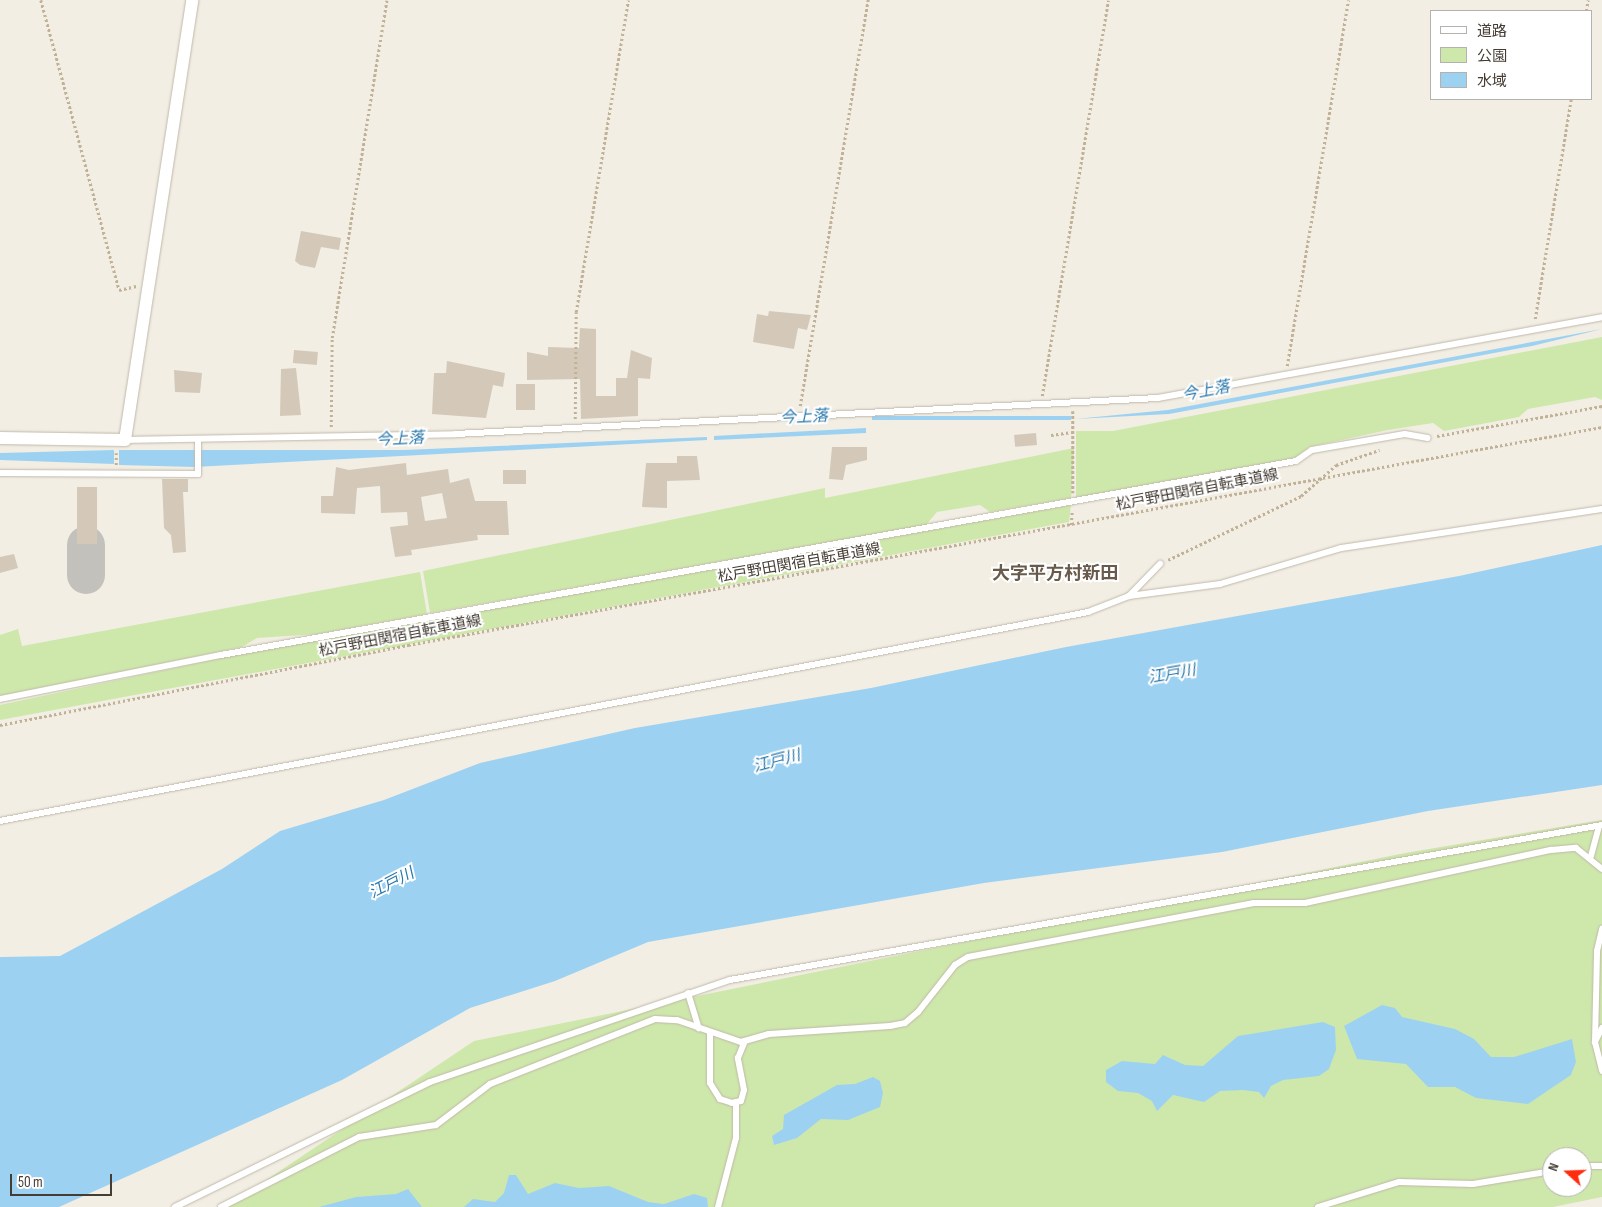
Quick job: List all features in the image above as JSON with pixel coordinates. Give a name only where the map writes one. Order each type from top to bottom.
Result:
[{"type":"street","points":[[0,438],[120,440],[148,284],[192,0]]},
{"type":"lane","points":[[120,440],[198,443],[574,429],[1183,395],[1602,318]]},
{"type":"lane","points":[[0,700],[221,655],[1296,461],[1312,450],[1405,434],[1428,438]]},
{"type":"lane","points":[[0,473],[198,474],[198,443]]},
{"type":"lane","points":[[0,821],[1088,612],[1129,596],[1220,584],[1341,548],[1602,509]]},
{"type":"lane","points":[[1129,596],[1160,564]]},
{"type":"lane","points":[[175,1207],[430,1082],[688,994],[755,974],[1601,825],[1591,856]]},
{"type":"lane","points":[[221,1207],[359,1137],[436,1125],[490,1084],[655,1019],[677,1020],[710,1033],[746,1041],[769,1034],[905,1023],[954,965],[968,957],[1245,904],[1304,902],[1551,850],[1576,848],[1591,856],[1602,868]]},
{"type":"lane","points":[[1602,929],[1596,951],[1595,1042],[1602,1071]]},
{"type":"lane","points":[[688,994],[699,1028]]},
{"type":"lane","points":[[1595,1042],[1602,1028]]},
{"type":"lane","points":[[710,1033],[710,1083],[720,1099],[736,1102]]},
{"type":"lane","points":[[718,1207],[736,1138],[736,1102],[744,1090],[738,1058],[746,1041]]},
{"type":"lane","points":[[1318,1207],[1399,1182],[1473,1184],[1542,1172]]},
{"type":"path","points":[[41,0],[119,290],[148,284]]},
{"type":"path","points":[[331,438],[332,338],[387,0]]},
{"type":"path","points":[[574,429],[576,312],[628,0]]},
{"type":"path","points":[[798,417],[868,0]]},
{"type":"path","points":[[1041,404],[1108,0]]},
{"type":"path","points":[[1285,377],[1348,0]]},
{"type":"path","points":[[1533,330],[1571,100]]},
{"type":"path","points":[[1428,438],[1602,406]]},
{"type":"path","points":[[1071,525],[1076,450],[1072,432],[1073,409]]},
{"type":"path","name":"松戸野田関宿自転車道線","points":[[0,725],[408,645],[1602,427]]},
{"type":"path","points":[[1051,436],[1072,432]]},
{"type":"path","points":[[116,474],[120,440]]},
{"type":"path","points":[[1160,564],[1301,496],[1336,465],[1389,446]]},
{"type":"green space","points":[[1602,337],[1602,400],[1595,397],[1528,409],[1519,417],[1444,431],[1433,423],[1388,430],[1309,447],[1296,458],[1076,498],[1076,431],[1113,431]]},
{"type":"green space","points":[[1074,448],[1071,498],[990,512],[980,505],[937,512],[926,525],[430,613],[423,571],[825,488],[825,498]]},
{"type":"green space","points":[[1071,505],[1069,522],[0,720],[0,705],[231,656]]},
{"type":"green space","points":[[420,572],[427,614],[318,634],[257,638],[242,647],[0,697],[0,635],[18,629],[22,646]]},
{"type":"green space","points":[[1602,820],[1602,1197],[1553,1207],[216,1207],[244,1195],[474,1041],[1405,853]]},
{"type":"water","points":[[1602,329],[1532,346],[1169,414],[1075,419],[1168,410]]},
{"type":"water","points":[[872,416],[1071,416],[1071,420],[872,420]]},
{"type":"water","points":[[866,428],[866,433],[714,440],[714,436]]},
{"type":"water","points":[[707,437],[707,440],[194,467],[119,465],[119,450],[404,450]]},
{"type":"water","points":[[114,450],[114,464],[0,460],[0,453]]},
{"type":"water","name":"江戸川","points":[[1602,545],[1602,785],[1428,811],[1222,852],[984,883],[648,942],[555,981],[470,1008],[342,1080],[59,1207],[0,1207],[0,957],[60,956],[222,869],[280,831],[384,800],[480,763],[635,728],[871,688],[1066,647],[1459,576]]},
{"type":"water","points":[[1382,1005],[1395,1008],[1402,1017],[1455,1029],[1474,1039],[1491,1057],[1514,1057],[1572,1039],[1576,1062],[1571,1075],[1528,1104],[1476,1098],[1455,1087],[1428,1087],[1406,1064],[1357,1059],[1344,1026]]},
{"type":"water","points":[[1323,1022],[1335,1027],[1336,1050],[1329,1069],[1319,1076],[1283,1080],[1271,1086],[1264,1098],[1259,1092],[1243,1090],[1220,1091],[1204,1102],[1173,1095],[1157,1111],[1152,1101],[1138,1093],[1118,1091],[1106,1082],[1106,1070],[1122,1061],[1155,1064],[1163,1055],[1185,1065],[1203,1066],[1238,1036]]},
{"type":"water","points":[[873,1077],[880,1081],[883,1093],[880,1107],[848,1120],[821,1119],[797,1138],[774,1145],[772,1136],[783,1129],[784,1115],[837,1085],[855,1084]]},
{"type":"water","points":[[509,1175],[516,1175],[528,1194],[555,1183],[579,1188],[609,1186],[648,1202],[664,1204],[694,1194],[707,1198],[708,1207],[464,1207],[473,1199],[495,1202],[504,1193]]},
{"type":"water","points":[[408,1189],[422,1207],[319,1207],[356,1197],[396,1194]]},
{"type":"building","points":[[301,231],[341,238],[339,250],[321,247],[315,268],[300,265],[295,261]]},
{"type":"building","points":[[769,311],[811,315],[807,330],[798,328],[794,349],[753,342],[757,314],[768,316]]},
{"type":"building","points":[[580,328],[596,329],[596,396],[616,396],[616,378],[627,378],[631,350],[652,358],[650,379],[638,378],[638,416],[581,419],[580,379],[527,380],[527,352],[548,356],[548,347],[579,348]]},
{"type":"building","points":[[294,350],[318,352],[317,365],[293,363]]},
{"type":"building","points":[[447,361],[505,373],[503,387],[493,385],[486,418],[432,414],[434,373],[446,373]]},
{"type":"building","points":[[296,368],[301,415],[280,416],[281,369]]},
{"type":"building","points":[[174,370],[202,373],[200,393],[175,392]]},
{"type":"building","points":[[516,384],[535,384],[535,410],[516,410]]},
{"type":"building","points":[[1036,433],[1037,445],[1015,447],[1014,435]]},
{"type":"building","points":[[832,447],[867,447],[867,460],[846,465],[843,480],[829,479]]},
{"type":"building","points":[[677,456],[697,456],[700,480],[667,481],[667,508],[642,507],[646,463],[677,463]]},
{"type":"building","points":[[406,463],[407,475],[448,469],[450,483],[469,478],[475,501],[507,501],[509,535],[477,535],[478,540],[411,550],[412,555],[395,557],[390,527],[408,525],[407,512],[381,513],[380,486],[357,488],[355,514],[321,513],[321,496],[333,496],[336,467],[349,470]],"holes":[[[442,493],[447,518],[425,521],[421,497]]]},
{"type":"building","points":[[503,470],[526,470],[526,484],[503,484]]},
{"type":"building","points":[[162,479],[188,479],[188,492],[183,492],[186,552],[173,553],[171,535],[164,528]]},
{"type":"building","points":[[77,487],[97,487],[97,544],[77,544]]},
{"type":"building","points":[[14,554],[18,568],[0,573],[0,557]]},
{"type":"taxiway","points":[[86,545],[86,575]]},
{"type":"district","name":"大字平方村新田","points":[[1055,574]]},
{"type":"water label","name":"今上落","points":[[1206,392]]},
{"type":"water label","name":"今上落","points":[[804,418]]},
{"type":"water label","name":"今上落","points":[[400,440]]}]
